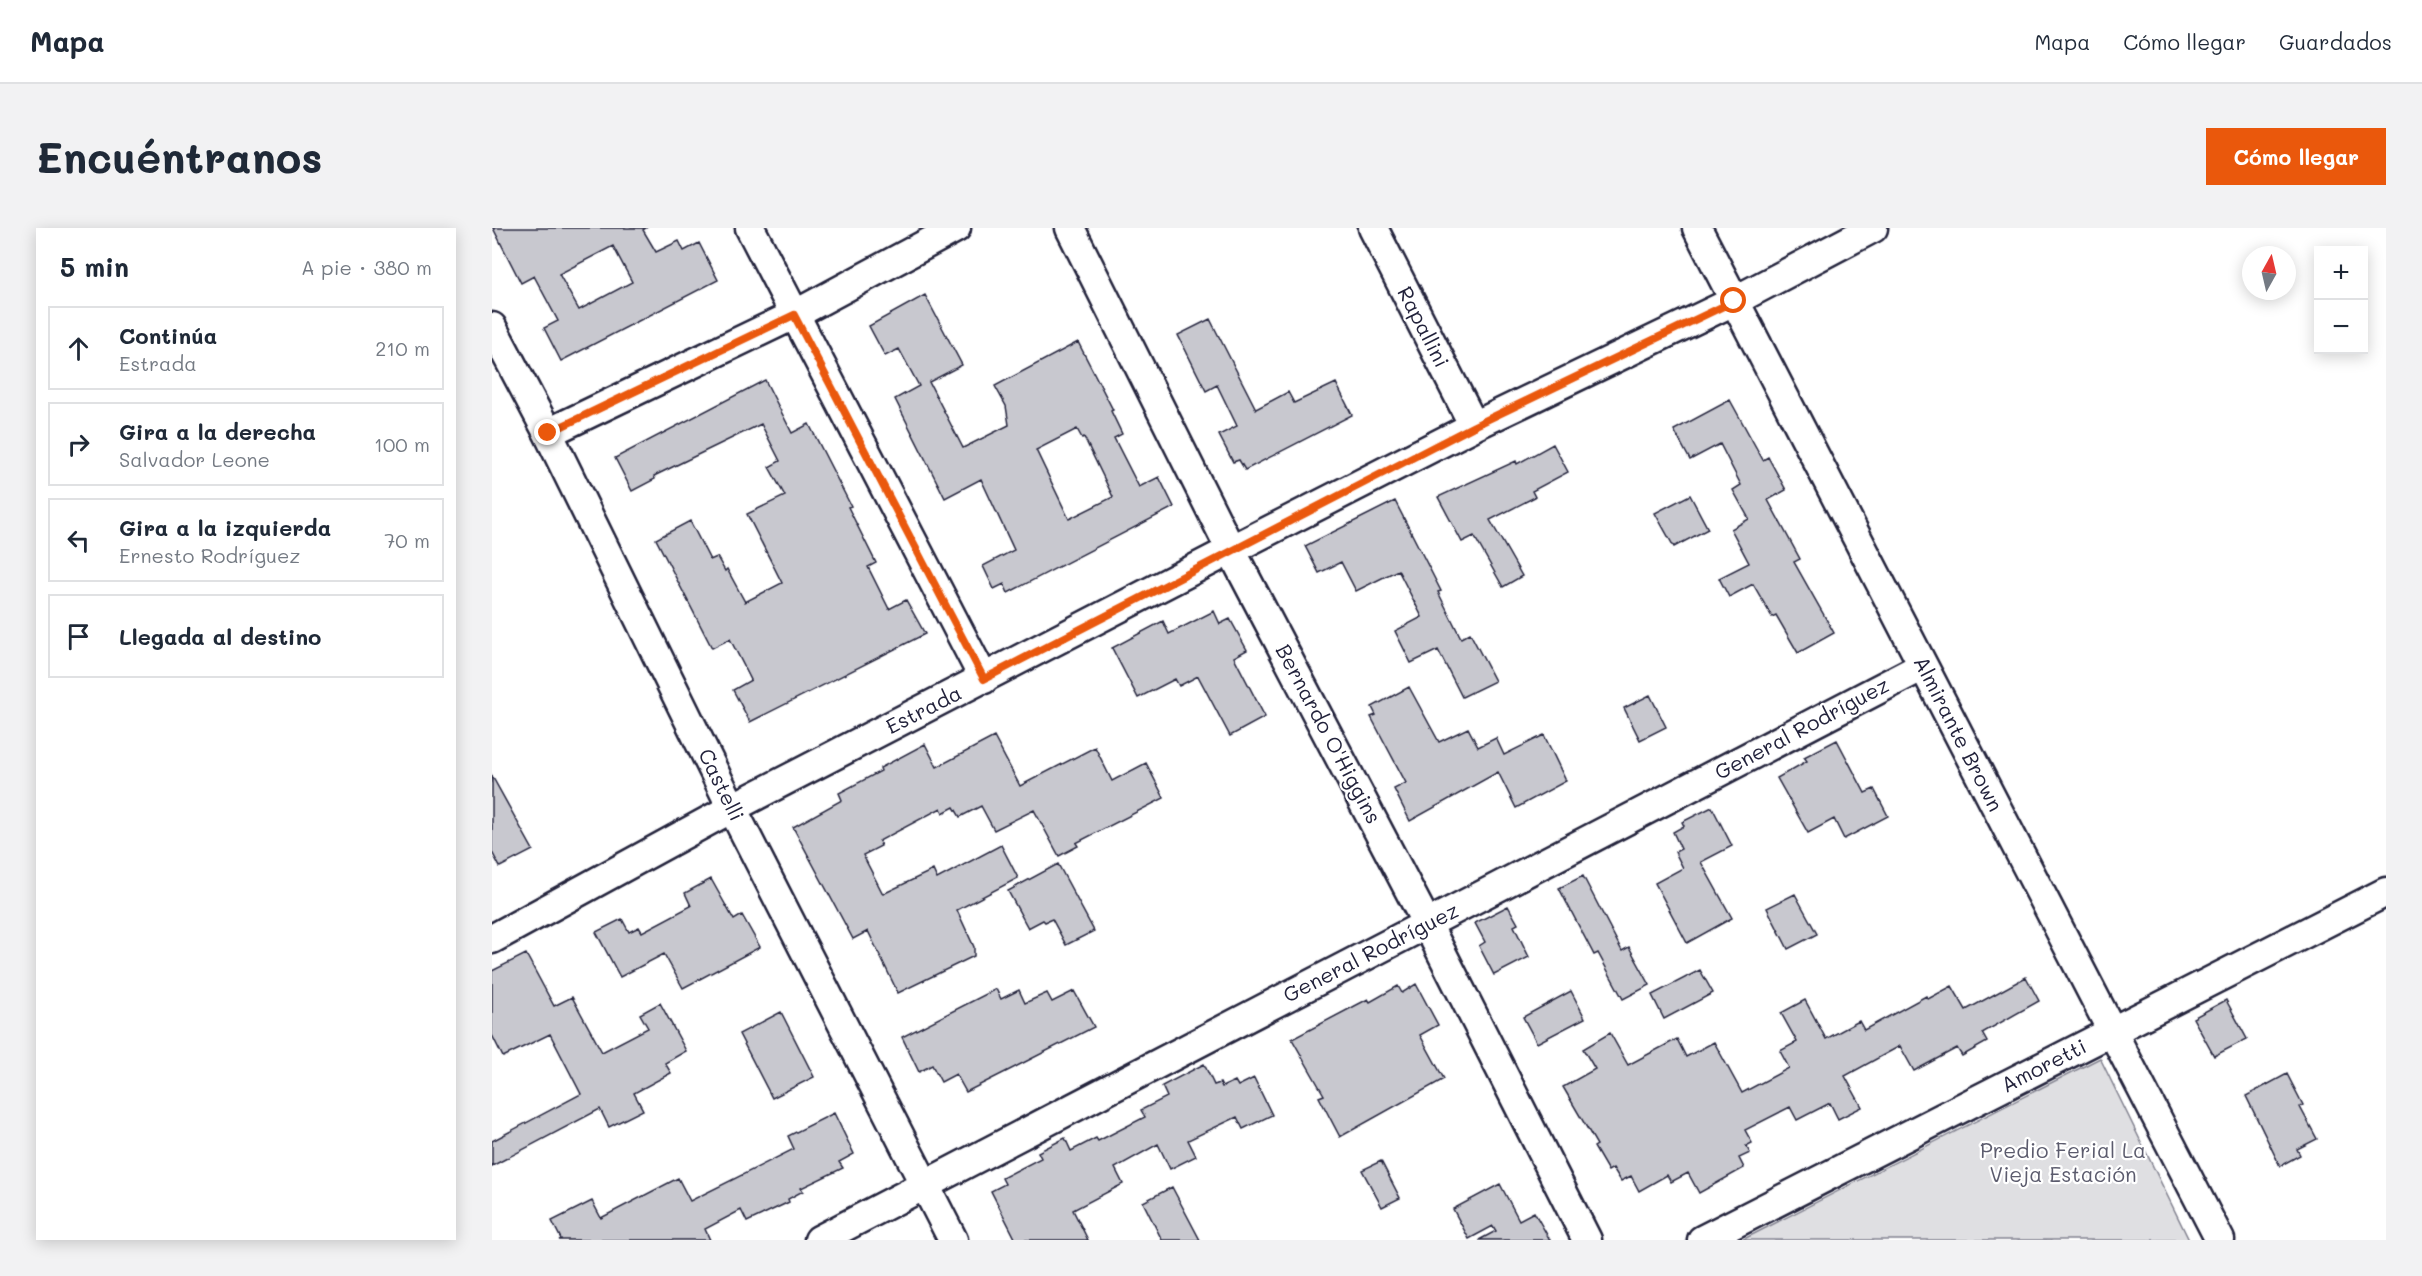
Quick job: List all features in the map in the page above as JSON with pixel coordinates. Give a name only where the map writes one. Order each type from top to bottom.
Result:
[{"type":"street","points":[[750,228],[984,679]]},
{"type":"street","points":[[548,433],[794,315],[956,228]]},
{"type":"street","name":"Bernardo O'Higgins","points":[[1070,228],[1231,550],[1427,924],[1587,1240]]},
{"type":"street","name":"Rapallini","points":[[1373,228],[1474,426]]},
{"type":"street","name":"Almirante Brown","points":[[1697,228],[2220,1240]]},
{"type":"street","name":"Estrada","points":[[492,939],[732,808],[1231,550],[1474,426],[1734,301],[1874,228]]},
{"type":"street","name":"Castelli","points":[[492,327],[548,433],[732,808],[953,1240]]},
{"type":"street","name":"General Rodríguez","points":[[819,1240],[1923,666]]},
{"type":"street","name":"Amoretti","points":[[1702,1240],[2386,891]]},
{"type":"green space","name":"Predio Ferial La Vieja Estación","points":[[2100,1058],[2189,1240],[1742,1240]]},
{"type":"building","points":[[493,228],[646,228],[643,230],[656,252],[679,241],[684,251],[699,243],[718,280],[561,361],[544,328],[558,321],[534,276],[521,283]],"holes":[[[613,246],[632,282],[579,310],[559,274]]]},
{"type":"building","points":[[925,295],[962,365],[929,382],[963,448],[1009,425],[1006,406],[995,386],[1078,342],[1113,410],[1111,411],[1122,434],[1114,438],[1139,487],[1159,477],[1174,507],[1008,593],[1004,584],[994,589],[983,566],[1014,550],[981,479],[945,498],[895,399],[919,386],[899,349],[885,356],[869,326]],"holes":[[[1077,429],[1082,438],[1084,437],[1113,497],[1069,519],[1036,450]]]},
{"type":"building","points":[[1210,319],[1256,409],[1288,392],[1294,403],[1336,383],[1352,415],[1245,470],[1239,460],[1233,462],[1219,435],[1237,426],[1217,385],[1206,391],[1178,335]]},
{"type":"building","points":[[765,380],[792,433],[809,424],[851,506],[848,507],[876,563],[868,567],[889,609],[906,600],[925,634],[750,722],[733,690],[751,680],[730,639],[712,648],[656,539],[690,521],[710,560],[717,557],[725,571],[727,569],[745,602],[782,583],[747,514],[785,496],[769,467],[780,461],[761,424],[654,476],[655,479],[632,491],[615,458]]},
{"type":"building","points":[[1730,400],[1763,460],[1768,457],[1786,490],[1768,500],[1800,559],[1794,562],[1834,633],[1798,653],[1776,615],[1772,617],[1753,584],[1729,597],[1719,578],[1749,563],[1731,529],[1749,519],[1733,490],[1741,485],[1720,444],[1690,460],[1674,430]]},
{"type":"building","points":[[1553,444],[1568,472],[1532,491],[1535,497],[1490,520],[1522,576],[1503,587],[1474,536],[1462,542],[1438,497],[1516,461],[1517,464]]},
{"type":"building","points":[[1690,495],[1708,529],[1674,547],[1655,513]]},
{"type":"building","points":[[1395,501],[1441,591],[1438,592],[1461,638],[1470,633],[1495,681],[1462,697],[1438,650],[1411,663],[1395,631],[1422,617],[1398,570],[1356,591],[1341,562],[1319,573],[1305,546]]},
{"type":"building","points":[[1214,611],[1220,624],[1230,619],[1247,650],[1234,657],[1265,717],[1230,736],[1198,676],[1179,686],[1175,679],[1138,698],[1112,648],[1163,621],[1169,634]]},
{"type":"building","points":[[1409,687],[1439,742],[1468,728],[1478,747],[1496,738],[1504,755],[1544,735],[1566,781],[1516,808],[1498,772],[1410,821],[1394,789],[1406,783],[1371,717],[1376,715],[1372,707]]},
{"type":"building","points":[[1650,695],[1666,727],[1640,740],[1624,708]]},
{"type":"building","points":[[994,737],[1020,786],[1095,747],[1112,781],[1146,763],[1164,798],[1076,843],[1078,846],[1059,856],[1034,810],[994,830],[981,806],[960,817],[954,807],[943,813],[941,808],[879,841],[881,846],[863,855],[883,894],[933,870],[937,879],[1001,845],[1018,878],[957,910],[974,947],[974,956],[898,993],[868,931],[853,939],[793,827],[842,800],[839,793],[925,744],[937,767]]},
{"type":"building","points":[[1837,740],[1865,793],[1874,789],[1888,816],[1844,839],[1834,819],[1808,833],[1777,778],[1807,761],[1804,757]]},
{"type":"building","points":[[492,776],[533,850],[500,867],[492,852]]},
{"type":"building","points":[[1712,807],[1732,846],[1701,862],[1732,918],[1687,943],[1655,883],[1683,868],[1675,852],[1681,849],[1673,832],[1684,826],[1682,822]]},
{"type":"building","points":[[1058,864],[1094,931],[1066,945],[1052,919],[1045,922],[1043,920],[1028,928],[1008,891]]},
{"type":"building","points":[[1583,876],[1622,951],[1629,947],[1650,985],[1623,999],[1598,953],[1594,955],[1559,888]]},
{"type":"building","points":[[711,879],[734,920],[742,915],[760,947],[683,988],[664,954],[620,977],[596,932],[622,919],[629,932],[639,927],[642,932],[691,906],[685,893]]},
{"type":"building","points":[[1795,894],[1817,934],[1788,949],[1767,908]]},
{"type":"building","points":[[1508,906],[1518,924],[1514,926],[1529,957],[1494,975],[1479,946],[1485,942],[1475,923]]},
{"type":"building","points":[[526,954],[554,1006],[572,997],[602,1052],[648,1028],[640,1014],[660,1003],[686,1051],[665,1063],[671,1073],[634,1093],[643,1110],[609,1127],[600,1109],[492,1166],[492,1141],[581,1094],[550,1034],[503,1057],[492,1035],[492,971]]},
{"type":"building","points":[[1700,970],[1713,993],[1664,1019],[1652,995]]},
{"type":"building","points":[[2026,977],[2039,1001],[1982,1033],[1987,1042],[1962,1056],[1957,1048],[1914,1071],[1900,1046],[1845,1076],[1862,1107],[1838,1119],[1830,1103],[1797,1120],[1790,1107],[1745,1130],[1752,1143],[1746,1146],[1750,1153],[1739,1158],[1744,1168],[1699,1193],[1688,1173],[1671,1182],[1667,1175],[1639,1191],[1631,1176],[1621,1181],[1613,1168],[1608,1171],[1594,1147],[1597,1145],[1563,1087],[1595,1069],[1583,1049],[1610,1033],[1628,1065],[1677,1039],[1686,1057],[1714,1042],[1742,1093],[1789,1068],[1780,1051],[1797,1042],[1781,1013],[1805,1000],[1826,1039],[1859,1021],[1864,1030],[1926,996],[1928,999],[1952,986],[1966,1010]]},
{"type":"building","points":[[1416,984],[1438,1025],[1420,1035],[1444,1079],[1340,1137],[1319,1097],[1324,1095],[1292,1039],[1368,999],[1370,1002],[1398,986],[1402,993]]},
{"type":"building","points":[[996,989],[1001,999],[1019,990],[1025,1003],[1047,993],[1052,1002],[1074,991],[1094,1027],[966,1092],[956,1074],[941,1082],[932,1065],[919,1072],[902,1037]]},
{"type":"building","points":[[1571,991],[1585,1018],[1537,1043],[1523,1017]]},
{"type":"building","points":[[2226,1000],[2247,1039],[2214,1056],[2193,1018]]},
{"type":"building","points":[[781,1012],[814,1077],[772,1098],[739,1034]]},
{"type":"building","points":[[1204,1064],[1214,1085],[1220,1083],[1222,1087],[1235,1081],[1238,1086],[1254,1078],[1272,1115],[1243,1129],[1237,1117],[1188,1140],[1196,1156],[1170,1169],[1158,1144],[1115,1168],[1123,1184],[1073,1210],[1088,1240],[1016,1240],[991,1191],[1005,1184],[1002,1178],[1041,1158],[1038,1152],[1065,1138],[1071,1151],[1096,1138],[1098,1141],[1145,1117],[1141,1110],[1167,1097],[1162,1086]]},
{"type":"building","points":[[2287,1074],[2303,1105],[2300,1107],[2317,1139],[2297,1149],[2300,1155],[2280,1166],[2246,1096]]},
{"type":"building","points":[[834,1113],[854,1154],[839,1162],[843,1168],[801,1188],[803,1191],[788,1199],[789,1202],[747,1222],[741,1210],[705,1229],[710,1240],[559,1240],[561,1239],[552,1221],[592,1201],[601,1218],[678,1178],[690,1201],[794,1149],[788,1136]]},
{"type":"building","points":[[1381,1161],[1400,1198],[1382,1207],[1362,1170]]},
{"type":"building","points":[[1500,1184],[1519,1220],[1534,1212],[1550,1240],[1479,1240],[1496,1231],[1493,1226],[1469,1239],[1453,1209]]},
{"type":"building","points":[[1172,1187],[1200,1240],[1162,1240],[1143,1202]]},
{"type":"route","points":[[548,433],[794,315],[984,679],[1474,426],[1734,301]]}]
